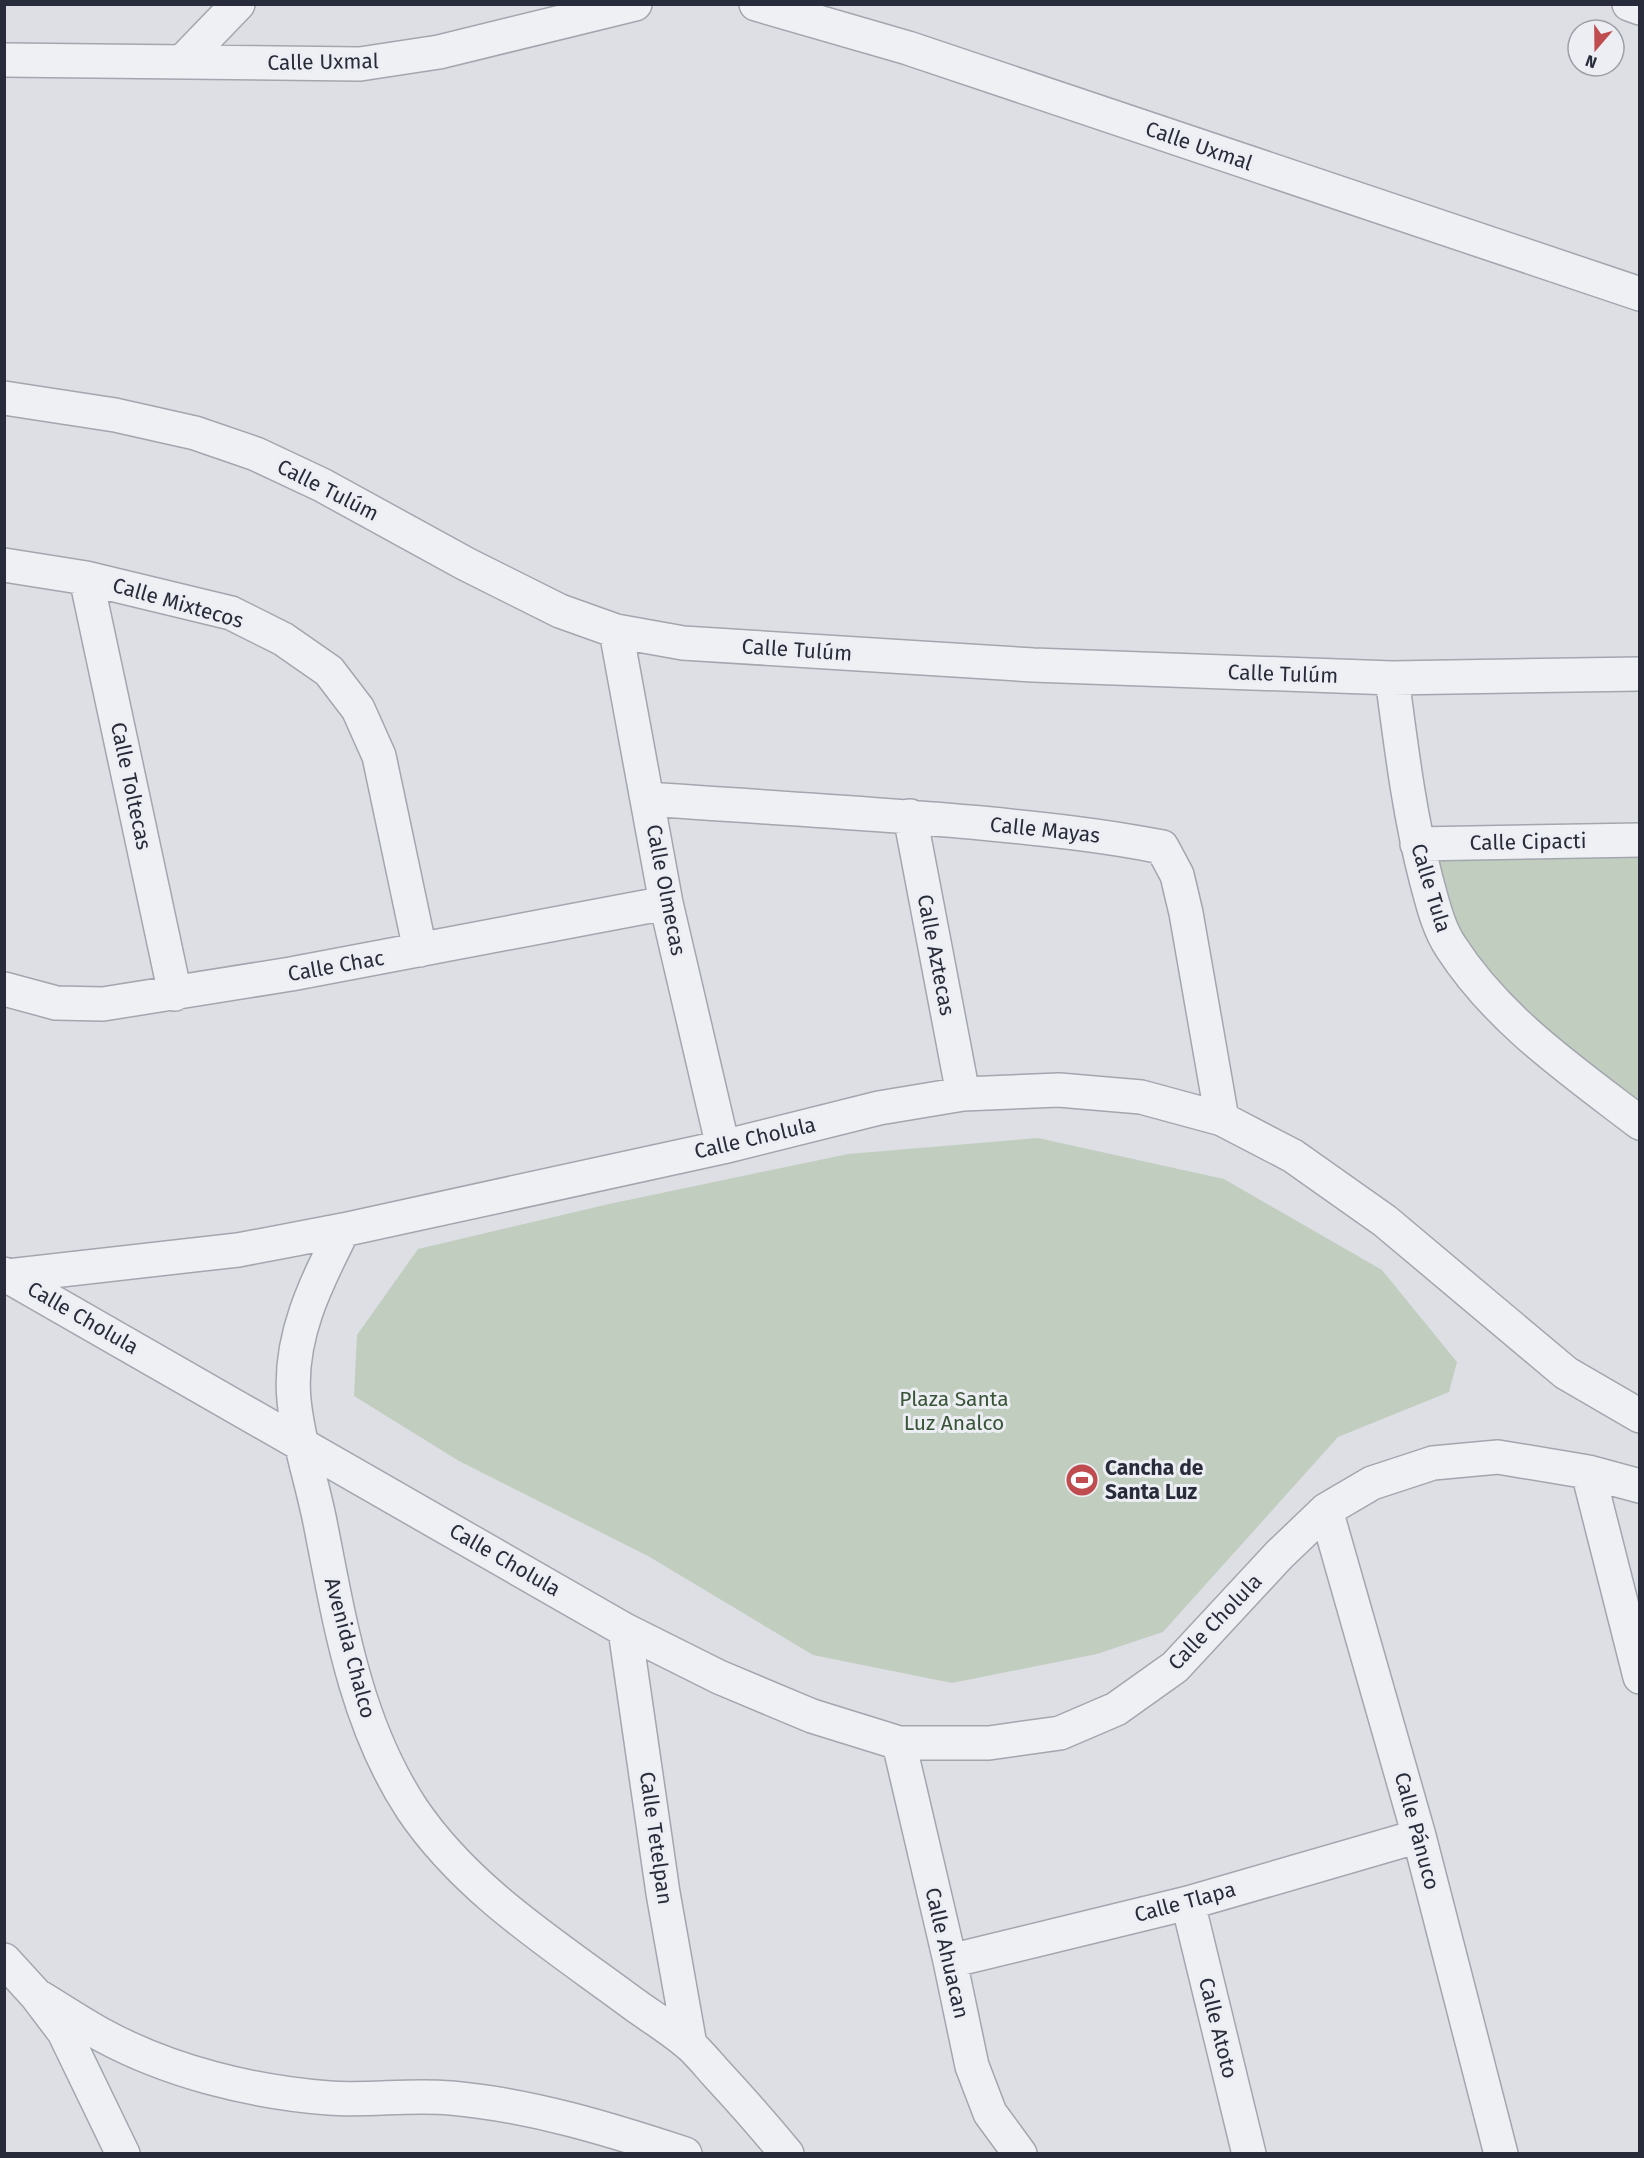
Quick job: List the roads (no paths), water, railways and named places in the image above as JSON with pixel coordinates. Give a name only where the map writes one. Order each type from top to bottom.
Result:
[{"type":"street","points":[[183,61],[238,4]]},
{"type":"street","name":"Calle Uxmal","points":[[4,60],[360,64],[401,59],[635,4]]},
{"type":"street","name":"Calle Uxmal","points":[[756,4],[908,48],[1640,294]]},
{"type":"street","points":[[1629,4],[1640,8]]},
{"type":"street","name":"Calle Tulúm","points":[[4,398],[126,417],[195,433],[256,454],[322,484],[465,564],[560,610],[616,631],[683,643],[1033,665],[1392,678],[1640,674]]},
{"type":"street","name":"Calle Mixtecos","points":[[4,565],[86,578],[231,613],[283,639],[328,671],[358,710],[379,756],[420,950]]},
{"type":"street","name":"Calle Toltecas","points":[[86,578],[175,994]]},
{"type":"street","name":"Calle Olmecas","points":[[616,631],[666,903],[723,1147]]},
{"type":"street","name":"Calle Tula","points":[[1392,678],[1417,844],[1431,900],[1449,946],[1482,990],[1530,1037],[1640,1123]]},
{"type":"street","name":"Calle Mayas","points":[[648,799],[910,816],[1066,831],[1119,838],[1162,847],[1177,875],[1186,913],[1222,1119]]},
{"type":"street","name":"Calle Aztecas","points":[[910,816],[963,1094]]},
{"type":"street","name":"Calle Cipacti","points":[[1417,844],[1640,840]]},
{"type":"street","name":"Calle Chac","points":[[4,989],[56,1003],[103,1005],[420,950],[666,903]]},
{"type":"street","name":"Calle Cholula","points":[[6,1275],[238,1250],[342,1230],[723,1147],[879,1108],[963,1094],[1059,1090],[1141,1097],[1222,1119],[1293,1156],[1385,1221],[1566,1373],[1640,1416]]},
{"type":"street","name":"Avenida Chalco","points":[[342,1230],[308,1303],[295,1346],[293,1398],[300,1442],[359,1701],[386,1762],[412,1808],[444,1850],[486,1893],[690,2045],[788,2154]]},
{"type":"street","name":"Calle Cholula","points":[[6,1275],[625,1630],[719,1677],[812,1716],[899,1743],[989,1743],[1060,1734],[1116,1709],[1175,1667],[1279,1555],[1326,1510],[1372,1483],[1433,1463],[1498,1456],[1588,1472],[1640,1486]]},
{"type":"street","points":[[1588,1472],[1640,1677]]},
{"type":"street","name":"Calle Pánuco","points":[[1326,1510],[1419,1836],[1502,2154]]},
{"type":"street","name":"Calle Tetelpan","points":[[625,1630],[663,1893],[690,2045]]},
{"type":"street","name":"Calle Ahuacan","points":[[899,1743],[972,2066],[990,2113],[1020,2154]]},
{"type":"street","name":"Calle Tlapa","points":[[950,1961],[1188,1903],[1419,1836]]},
{"type":"street","name":"Calle Atoto","points":[[1188,1903],[1249,2154]]},
{"type":"street","points":[[4,1960],[36,1995],[64,2032],[123,2154]]},
{"type":"street","points":[[36,1995],[102,2035],[158,2060],[214,2078],[273,2090],[330,2098],[450,2097],[502,2104],[621,2133],[685,2154]]},
{"type":"place","name":"Cancha de Santa Luz","points":[[1082,1480]]},
{"type":"park label","name":"Plaza Santa Luz Analco","points":[[954,1411]]}]
